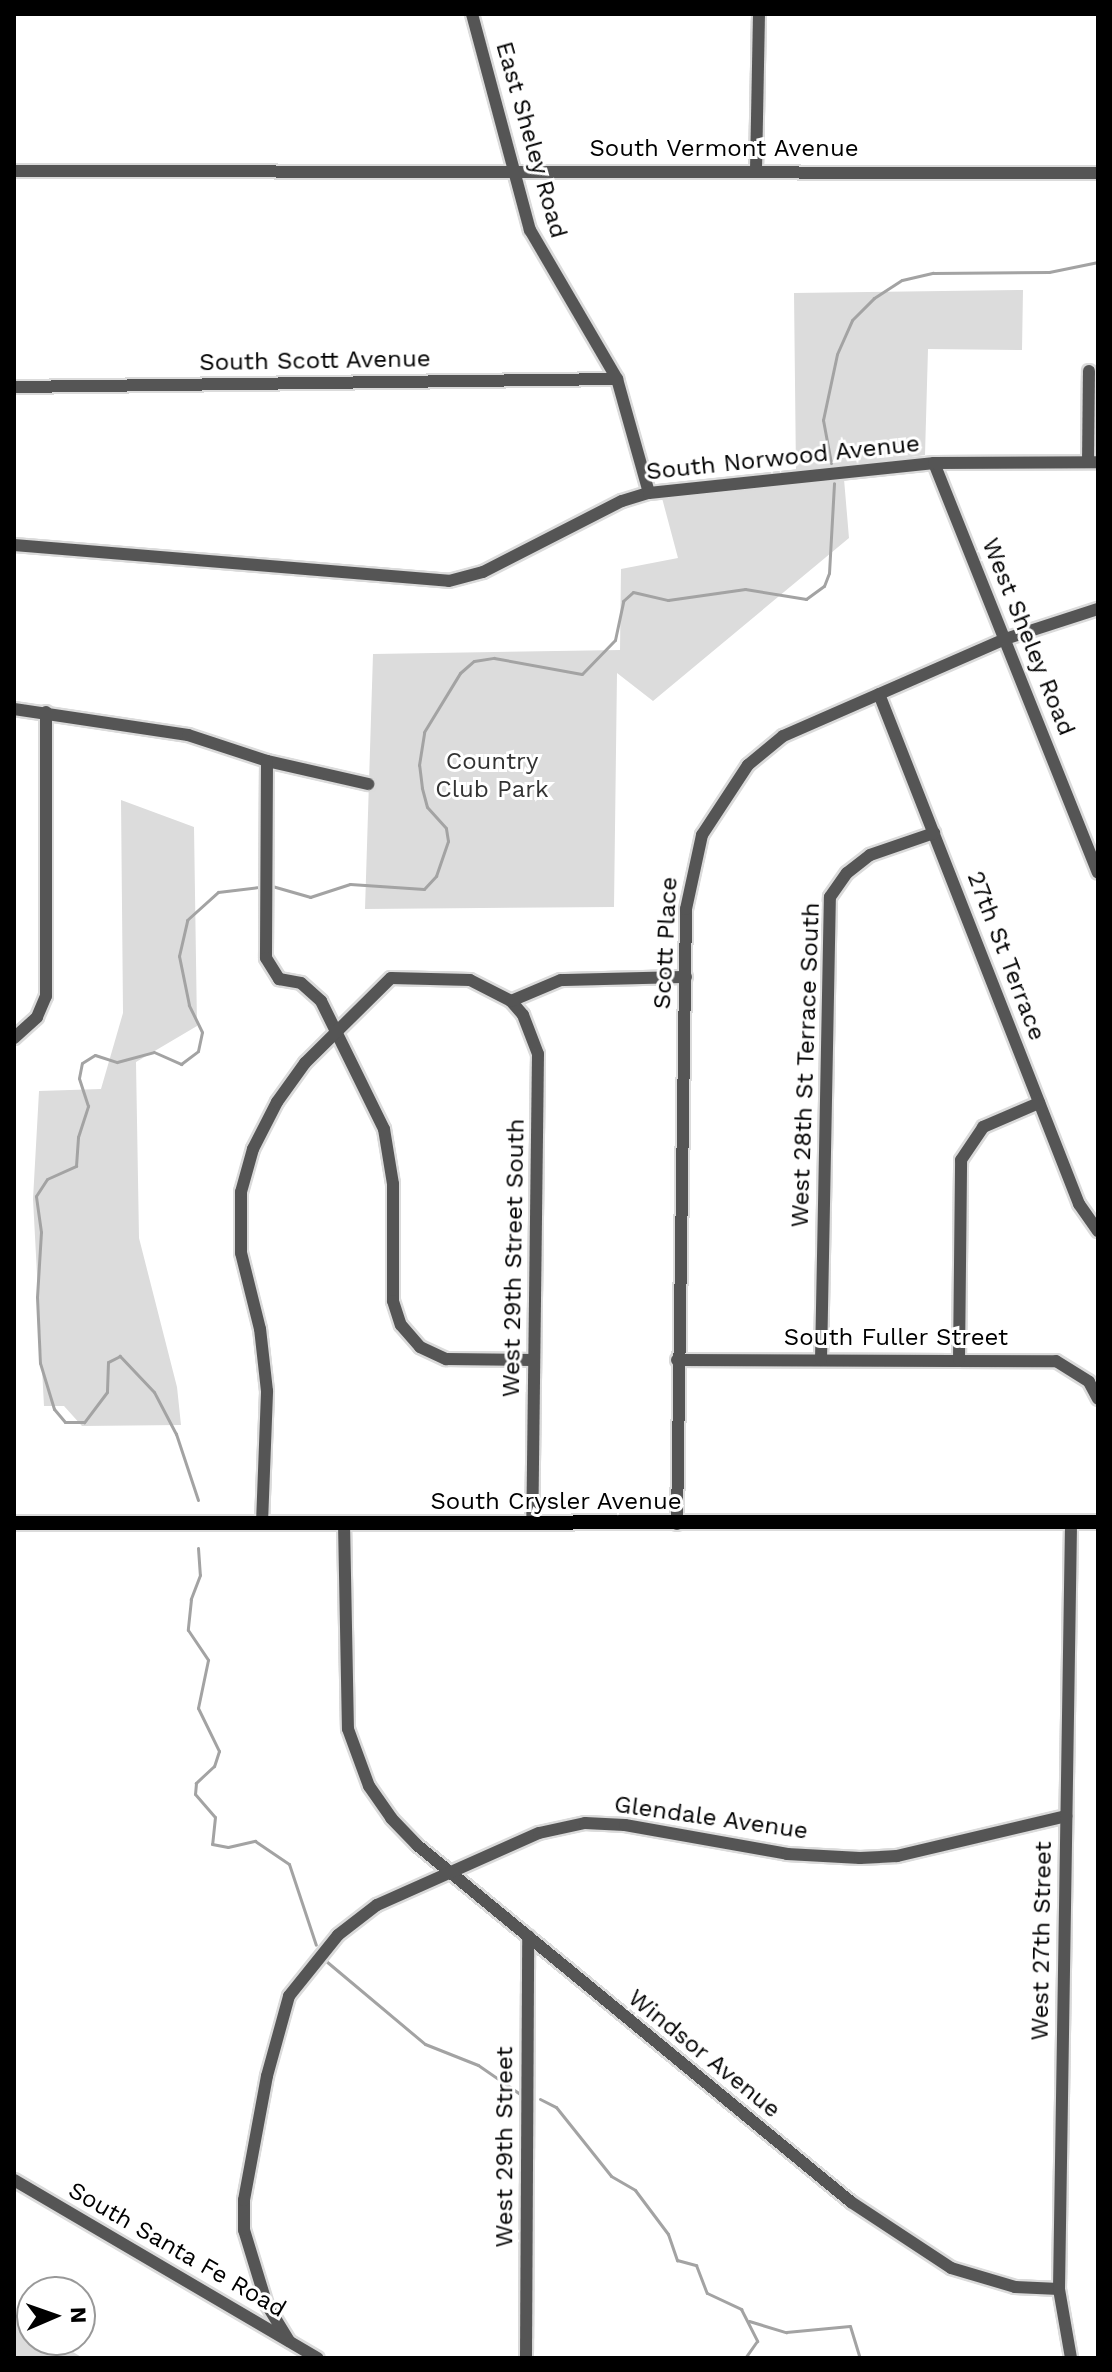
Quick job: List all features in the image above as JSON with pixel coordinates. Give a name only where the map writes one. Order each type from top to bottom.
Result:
[{"type":"main road","name":"South Crysler Avenue","points":[[14,1523],[1098,1522]]},
{"type":"street","name":"East Sheley Road","points":[[472,14],[540,254],[596,335],[617,379],[649,493]]},
{"type":"street","points":[[756,170],[759,14]]},
{"type":"street","name":"South Vermont Avenue","points":[[14,171],[1098,173]]},
{"type":"street","points":[[1089,371],[1093,462]]},
{"type":"street","name":"South Scott Avenue","points":[[14,387],[617,379]]},
{"type":"street","name":"South Norwood Avenue","points":[[14,545],[449,581],[483,572],[622,501],[649,493],[934,463],[1093,462]]},
{"type":"street","name":"West Sheley Road","points":[[934,463],[1098,872]]},
{"type":"street","name":"Scott Place","points":[[677,1524],[677,1360],[686,977],[691,871],[702,835],[724,795],[783,736],[1005,639],[1098,609]]},
{"type":"street","name":"27th St Terrace","points":[[879,694],[1079,1204],[1098,1231]]},
{"type":"street","points":[[14,709],[188,735],[267,761],[368,784]]},
{"type":"street","points":[[14,1038],[37,1017],[46,996],[46,712]]},
{"type":"street","points":[[267,761],[266,958],[279,979],[301,983],[321,1001],[338,1030],[388,1142],[393,1301],[401,1325],[420,1347],[446,1359],[534,1360]]},
{"type":"street","name":"West 28th St Terrace South","points":[[821,1360],[830,897],[847,873],[870,855],[934,833]]},
{"type":"street","points":[[262,1523],[267,1391],[260,1329],[241,1253],[241,1192],[253,1149],[277,1102],[338,1030],[391,978],[470,980],[511,1001],[561,980],[686,977]]},
{"type":"street","name":"West 29th Street South","points":[[511,1001],[528,1025],[538,1054],[532,1524]]},
{"type":"street","points":[[959,1360],[961,1160],[983,1127],[1039,1103]]},
{"type":"street","name":"South Fuller Street","points":[[677,1360],[1056,1361],[1075,1369],[1098,1399]]},
{"type":"street","name":"Windsor Avenue","points":[[344,1523],[344,1700],[353,1752],[391,1818],[450,1871],[851,2202],[898,2234],[975,2278],[1059,2289]]},
{"type":"street","name":"West 27th Street","points":[[1071,1523],[1059,2289],[1071,2358]]},
{"type":"street","name":"Glendale Avenue","points":[[289,2341],[254,2273],[244,2230],[244,2200],[267,2076],[289,1996],[338,1935],[377,1905],[539,1833],[585,1823],[625,1825],[787,1854],[860,1858],[897,1856],[1066,1816]]},
{"type":"street","name":"West 29th Street","points":[[526,2358],[528,1936]]},
{"type":"street","name":"South Santa Fe Road","points":[[14,2180],[318,2358]]},
{"type":"green space","points":[[1023,290],[1022,350],[928,349],[925,455],[796,474],[794,293]]},
{"type":"green space","name":"Country Club Park","points":[[844,479],[849,538],[653,701],[617,673],[614,907],[365,909],[373,654],[620,650],[621,569],[678,558],[662,498]]},
{"type":"green space","points":[[121,800],[194,827],[197,1026],[136,1062],[139,1238],[177,1387],[181,1425],[82,1426],[64,1406],[44,1406],[33,1199],[39,1091],[101,1089],[123,1013]]},
{"type":"green space","points":[[14,2317],[16,2356],[83,2358],[14,2358]]},
{"type":"waterway","points":[[831,463],[823,420],[837,354],[852,320],[874,298],[902,280],[933,273],[1049,272],[1098,262]]},
{"type":"waterway","points":[[272,886],[310,897],[350,884],[424,889],[436,876],[448,841],[446,828],[427,807],[422,788],[419,765],[424,732],[460,673],[474,661],[494,658],[582,674],[615,640],[623,601],[633,592],[668,600],[745,589],[806,599],[824,586],[829,573],[834,483]]},
{"type":"waterway","points":[[198,1500],[176,1434],[154,1392],[120,1356],[108,1362],[107,1392],[84,1422],[65,1422],[54,1409],[40,1363],[37,1297],[41,1232],[36,1196],[47,1179],[76,1166],[78,1137],[88,1106],[79,1078],[82,1063],[95,1055],[117,1062],[154,1052],[181,1064],[198,1051],[202,1032],[189,1005],[179,956],[187,920],[218,892],[257,887]]},
{"type":"waterway","points":[[198,1548],[200,1575],[191,1599],[188,1630],[208,1660],[198,1708],[219,1751],[214,1766],[196,1783],[195,1794],[215,1817],[212,1844],[228,1847],[255,1841],[289,1864],[316,1945]]},
{"type":"waterway","points":[[326,1961],[425,2044],[478,2065],[520,2094]]},
{"type":"waterway","points":[[540,2099],[556,2107],[611,2176],[635,2190],[668,2234],[677,2260],[696,2265],[707,2293],[741,2309],[757,2341],[745,2358]]},
{"type":"waterway","points":[[749,2321],[786,2332],[850,2326],[860,2358]]}]
